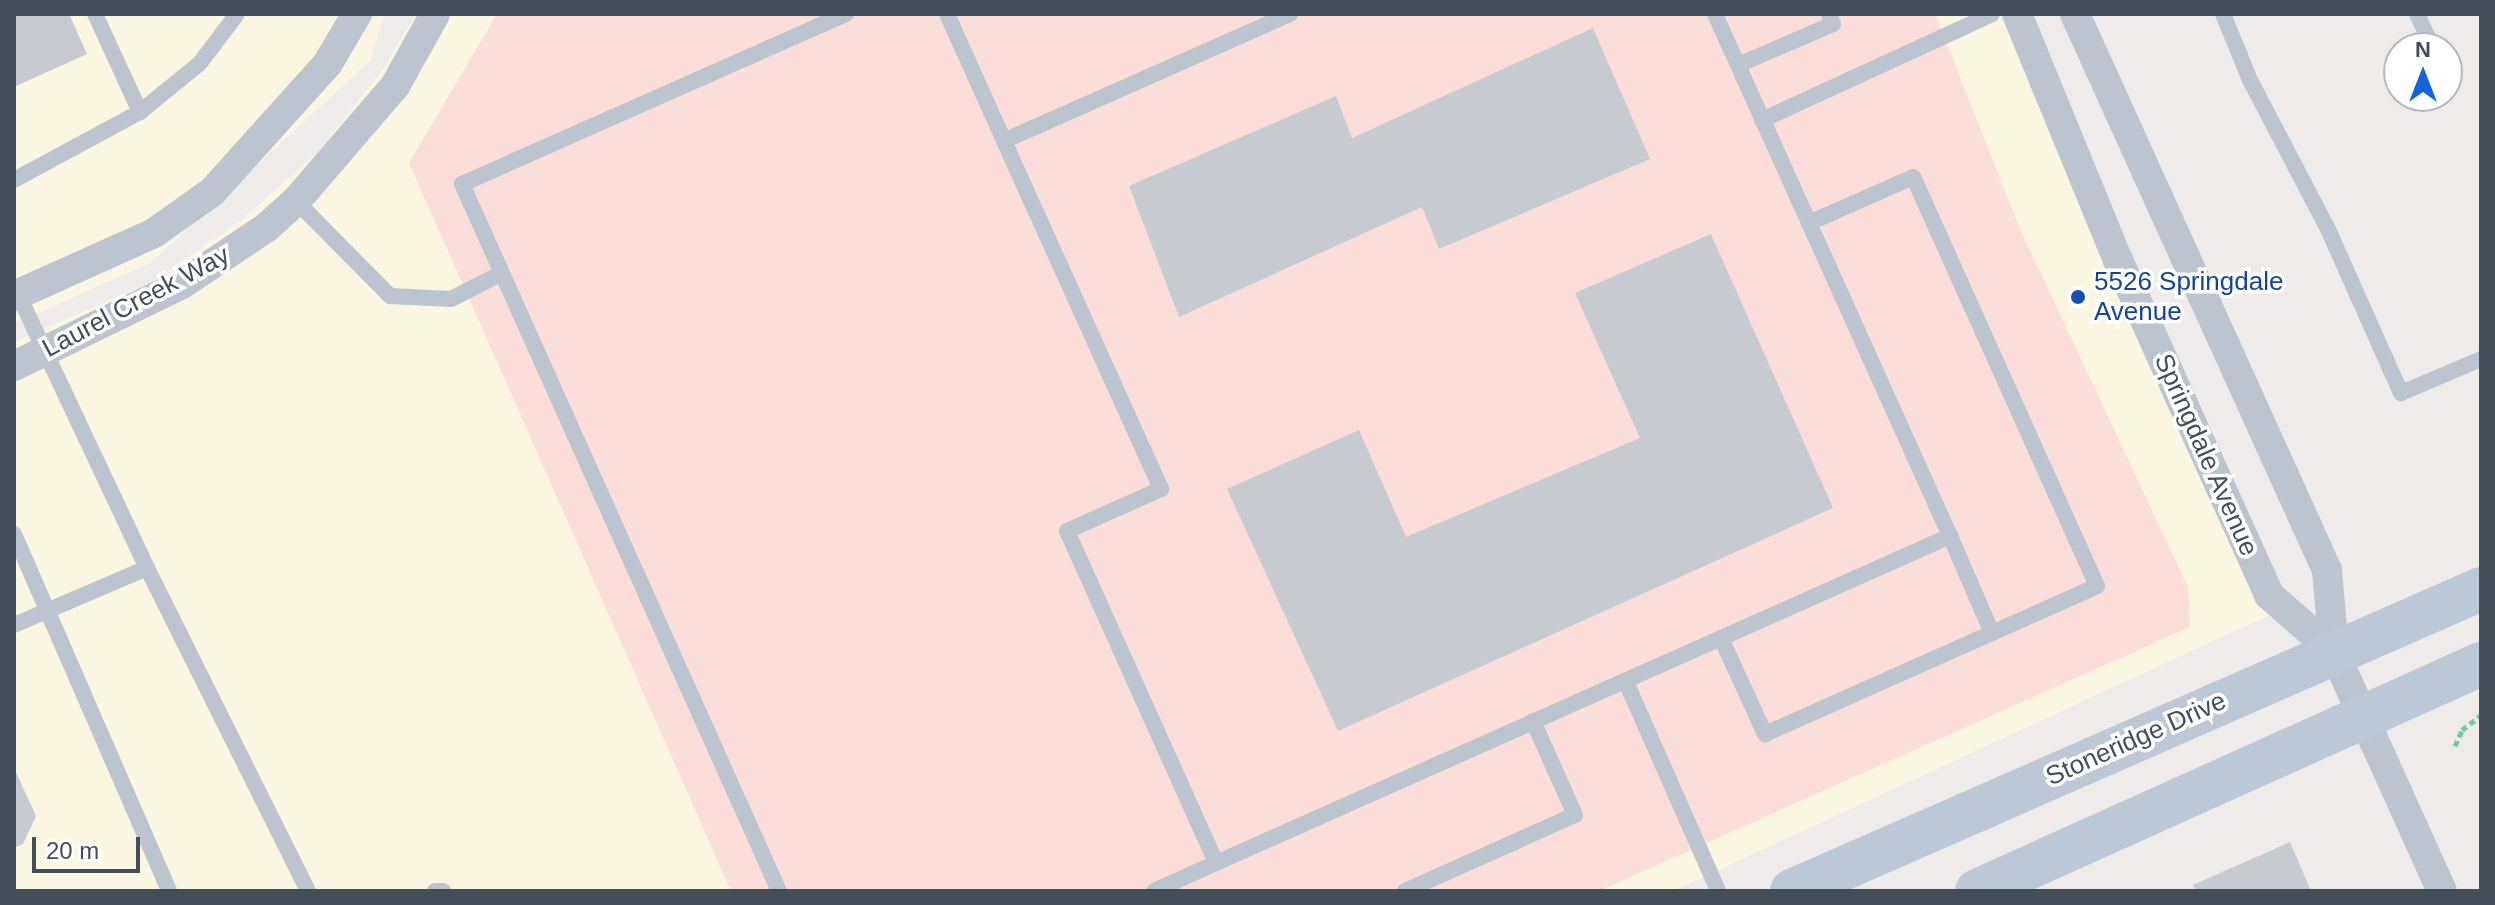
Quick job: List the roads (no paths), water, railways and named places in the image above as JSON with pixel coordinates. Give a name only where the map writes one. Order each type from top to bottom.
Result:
[{"type":"main road","name":"Stoneridge Drive","points":[[1792,891],[2481,589]]},
{"type":"main road","points":[[1977,891],[2364,714],[2481,664]]},
{"type":"street","name":"Laurel Creek Way","points":[[15,292],[154,233],[212,192],[328,63],[357,14]]},
{"type":"street","name":"Laurel Creek Way","points":[[14,366],[182,284],[248,241],[296,201],[395,86],[435,14]]},
{"type":"street","name":"Springdale Avenue","points":[[2017,14],[2118,260],[2269,595],[2334,652]]},
{"type":"street","name":"Springdale Avenue","points":[[2075,14],[2327,570],[2334,652],[2442,891]]},
{"type":"lane","points":[[95,14],[140,112]]},
{"type":"lane","points":[[14,180],[140,112],[200,63],[237,14]]},
{"type":"lane","points":[[779,891],[462,184],[846,14]]},
{"type":"lane","points":[[947,14],[1161,489],[1067,531],[1216,863]]},
{"type":"lane","points":[[1004,141],[1290,14]]},
{"type":"lane","points":[[1715,14],[1992,633]]},
{"type":"lane","points":[[1738,65],[1833,24],[1829,14]]},
{"type":"lane","points":[[1762,120],[1992,14]]},
{"type":"lane","points":[[2223,14],[2250,80],[2327,227],[2401,393],[2481,359]]},
{"type":"lane","points":[[1721,638],[1765,734],[2097,586],[1913,177],[1809,223]]},
{"type":"lane","points":[[296,201],[390,296],[451,299],[502,273]]},
{"type":"lane","points":[[15,292],[147,568],[308,891]]},
{"type":"lane","points":[[14,534],[169,891]]},
{"type":"lane","points":[[1154,891],[1950,536]]},
{"type":"lane","points":[[14,625],[147,568]]},
{"type":"lane","points":[[1626,682],[1718,891]]},
{"type":"lane","points":[[1405,891],[1575,815],[1533,721]]},
{"type":"lane","points":[[435,891],[443,891]]},
{"type":"place","name":"5526 Springdale Avenue","points":[[2078,297]]}]
